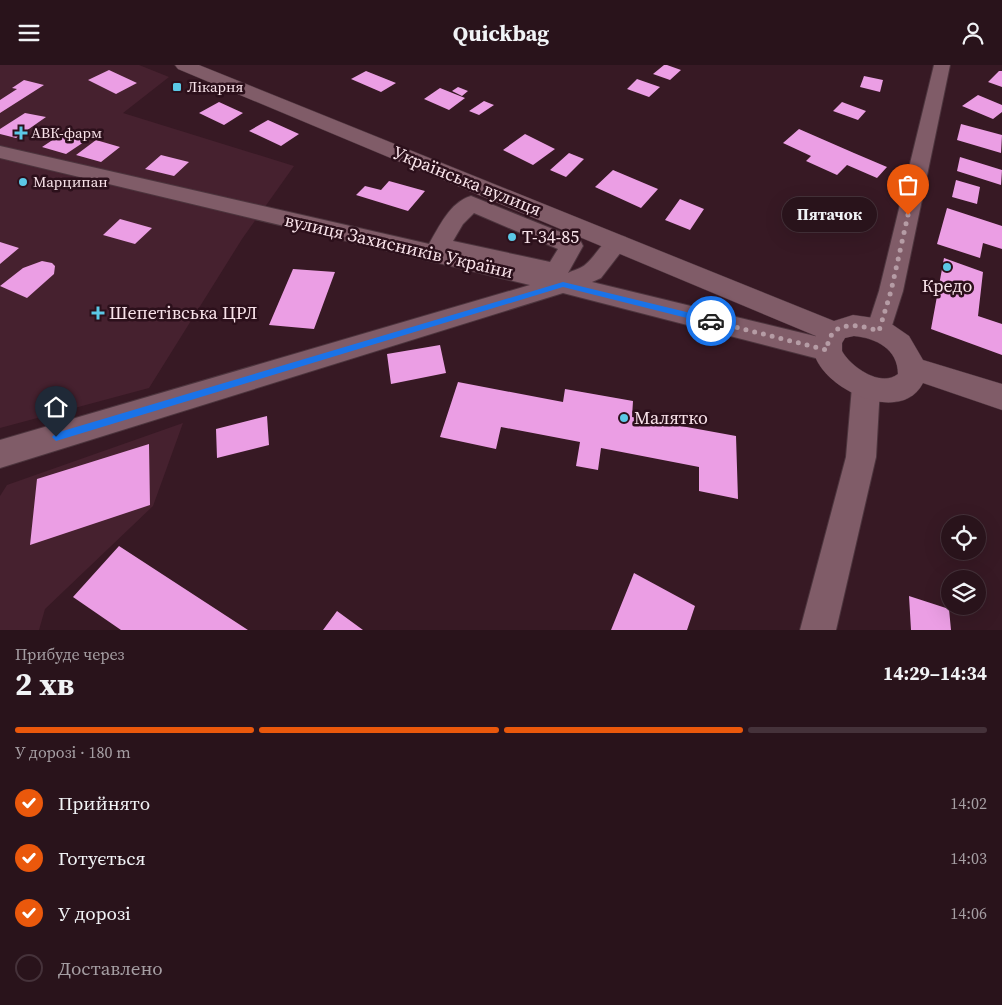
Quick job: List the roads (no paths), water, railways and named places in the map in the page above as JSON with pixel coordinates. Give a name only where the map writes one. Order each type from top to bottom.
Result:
[{"type":"main road","name":"Українська вулиця","points":[[184,65],[617,243],[830,341]]},
{"type":"main road","points":[[853,325],[879,331],[892,338],[902,347],[910,358],[913,368],[911,378],[905,385],[894,390],[866,387],[852,381],[840,372],[832,361],[830,341],[841,327],[853,325]]},
{"type":"main road","points":[[913,368],[951,382],[1002,397]]},
{"type":"street","points":[[879,331],[891,291],[942,65]]},
{"type":"street","name":"вулиця Захисників України","points":[[0,152],[563,285],[830,341]]},
{"type":"street","points":[[471,203],[572,246],[556,272],[439,246],[455,219],[471,203]]},
{"type":"street","points":[[0,454],[563,285],[593,271],[617,243]]},
{"type":"street","points":[[818,630],[861,457],[866,387]]},
{"type":"place","name":"Лікарня","points":[[177,87]]},
{"type":"place","name":"АВК-фарм","points":[[21,133]]},
{"type":"place","name":"Марципан","points":[[23,182]]},
{"type":"place","name":"Пятачок","points":[[908,215]]},
{"type":"place","name":"Т-34-85","points":[[512,237]]},
{"type":"place","name":"Кредо","points":[[947,267]]},
{"type":"place","name":"Шепетівська ЦРЛ","points":[[98,313]]},
{"type":"place","name":"Малятко","points":[[624,418]]}]
